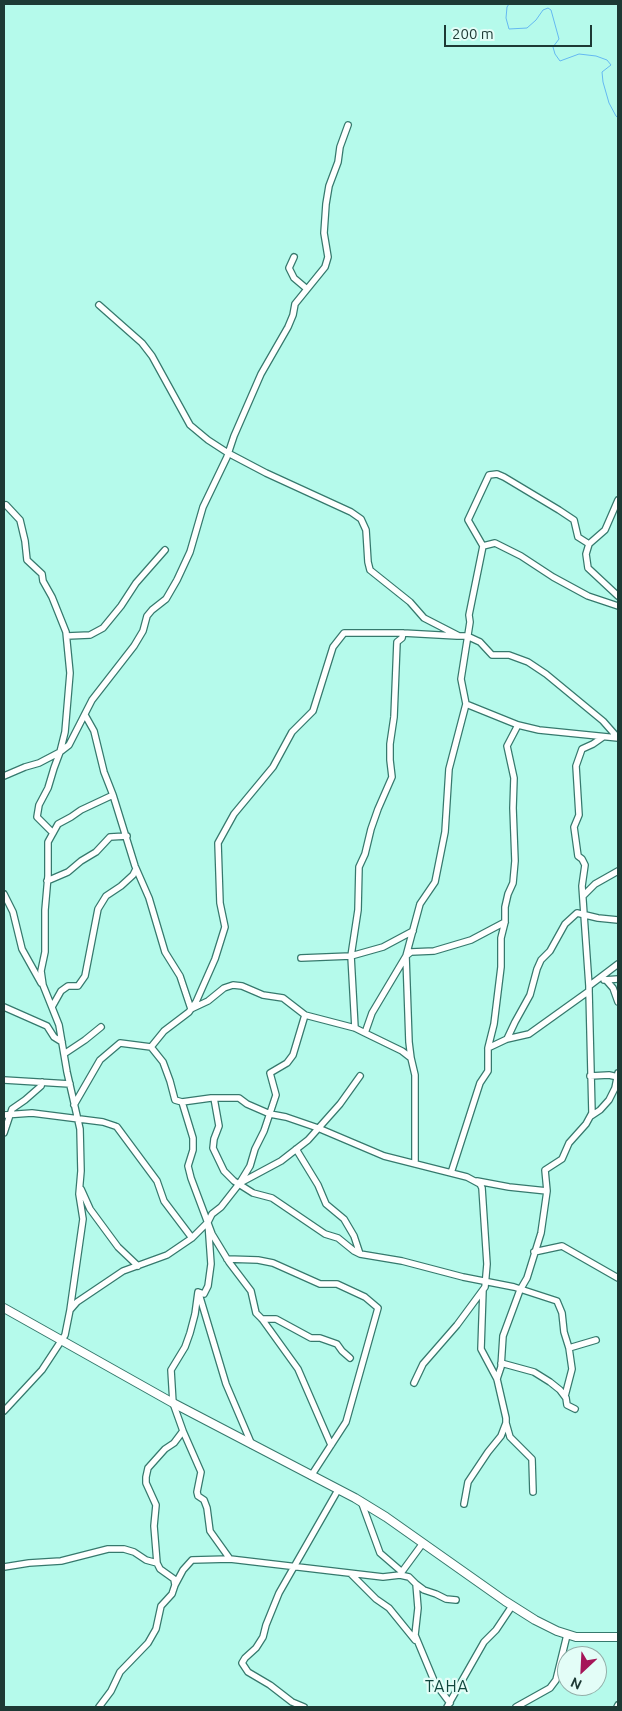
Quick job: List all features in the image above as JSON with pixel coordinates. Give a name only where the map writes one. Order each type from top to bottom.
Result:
[{"type":"street","points":[[4,776],[25,766],[39,763],[69,745],[92,700],[134,646],[143,631],[147,616],[166,598],[177,580],[190,552],[203,507],[228,454],[261,374],[288,327],[295,304],[325,267],[328,257],[324,233],[328,195],[338,162],[340,147],[348,125]]},
{"type":"street","points":[[294,257],[289,268],[294,278],[307,289]]},
{"type":"street","points":[[99,306],[142,343],[152,356],[190,425],[228,454],[298,489],[351,512],[360,519],[366,530],[370,570],[410,602],[424,618],[459,636]]},
{"type":"street","points":[[365,1033],[372,1013],[406,956],[420,904],[435,882],[445,832],[449,769],[466,704],[461,679],[469,615],[483,546],[468,520],[489,475],[496,474],[504,477],[574,520],[578,537],[589,544]]},
{"type":"street","points":[[618,500],[605,530],[589,544],[586,554],[588,568],[618,596]]},
{"type":"street","points":[[6,505],[20,520],[25,541],[26,560],[42,574],[43,581],[52,597],[67,636],[70,673],[65,732],[48,788],[39,805],[37,817],[53,833]]},
{"type":"street","points":[[483,546],[495,543],[521,556],[552,577],[588,596],[618,606]]},
{"type":"street","points":[[67,636],[90,635],[103,628],[122,606],[136,583],[165,550]]},
{"type":"street","points":[[191,1009],[215,959],[224,927],[220,903],[218,843],[234,814],[273,767],[292,732],[313,711],[333,647],[344,633],[467,636],[480,642],[492,655],[517,657],[546,674],[602,721],[618,738]]},
{"type":"street","points":[[355,1028],[351,956],[358,910],[359,867],[365,854],[378,809],[392,777],[390,744],[394,717],[397,642],[402,638],[403,633]]},
{"type":"street","points":[[466,704],[518,725],[539,730],[618,738]]},
{"type":"street","points":[[85,715],[94,731],[104,772],[114,795],[136,869],[149,898],[165,952],[180,976],[191,1009]]},
{"type":"street","points":[[451,1173],[480,1083],[488,1071],[488,1048],[494,1024],[501,967],[502,938],[507,900],[513,883],[515,861],[514,778],[507,746],[518,725]]},
{"type":"street","points":[[497,1379],[501,1363],[503,1336],[520,1290],[527,1278],[543,1222],[547,1191],[545,1170],[562,1159],[569,1143],[586,1124],[592,1113],[589,988],[582,886],[585,865],[578,856],[574,826],[579,815],[576,766],[582,750],[603,737]]},
{"type":"street","points":[[42,985],[41,971],[45,952],[44,910],[48,880],[48,842],[58,824],[81,810],[114,795]]},
{"type":"street","points":[[48,880],[68,872],[81,860],[96,852],[110,838],[127,836]]},
{"type":"street","points":[[52,1007],[61,991],[68,986],[78,986],[85,976],[98,909],[106,896],[121,886],[133,875],[136,869]]},
{"type":"street","points":[[583,896],[595,884],[618,871]]},
{"type":"street","points":[[4,894],[13,912],[22,949],[42,985],[60,1025],[64,1054],[80,1129],[79,1194],[83,1219],[65,1335],[42,1370],[4,1411]]},
{"type":"street","points":[[507,1039],[530,994],[536,969],[541,960],[550,951],[564,924],[577,913],[618,920]]},
{"type":"street","points":[[406,956],[412,952],[434,952],[471,940],[505,922]]},
{"type":"street","points":[[301,958],[351,956],[383,947],[413,931]]},
{"type":"street","points":[[406,956],[409,1042],[415,1075],[415,1164]]},
{"type":"street","points":[[488,1048],[507,1039],[529,1034],[603,979],[618,964]]},
{"type":"street","points":[[603,979],[618,979]]},
{"type":"street","points":[[603,979],[613,988],[618,1002]]},
{"type":"street","points":[[151,1047],[164,1031],[191,1009],[208,1001],[224,988],[233,985],[242,986],[263,995],[283,998],[304,1016],[355,1028],[402,1051],[411,1058]]},
{"type":"street","points":[[4,1007],[47,1026],[54,1037],[62,1042]]},
{"type":"street","points":[[70,1310],[77,1302],[123,1271],[167,1255],[192,1238],[208,1222],[212,1214],[221,1207],[250,1166],[276,1096],[270,1073],[287,1063],[293,1055],[304,1016]]},
{"type":"street","points":[[64,1054],[101,1027]]},
{"type":"street","points":[[74,1104],[100,1060],[120,1043],[151,1047],[163,1062],[175,1100],[182,1102],[214,1098],[239,1098],[247,1104],[270,1114],[286,1117],[318,1128],[384,1156],[476,1181],[547,1191]]},
{"type":"street","points":[[239,1184],[281,1161],[308,1140],[340,1104],[360,1076]]},
{"type":"street","points":[[590,1076],[618,1076],[609,1100],[600,1110],[590,1116]]},
{"type":"street","points":[[4,1080],[70,1084]]},
{"type":"street","points":[[4,1133],[6,1115],[41,1086],[42,1082]]},
{"type":"street","points":[[214,1098],[219,1126],[213,1148],[224,1171],[239,1184],[253,1192],[272,1198],[314,1227],[325,1234],[338,1238],[360,1254],[402,1261],[557,1301],[562,1313],[572,1369],[565,1396],[567,1405],[575,1410]]},
{"type":"street","points":[[182,1102],[193,1138],[193,1150],[188,1166],[212,1234],[227,1259],[251,1291],[256,1313],[298,1369],[332,1445]]},
{"type":"street","points":[[6,1115],[32,1113],[103,1122],[116,1127],[157,1181],[164,1201],[192,1238]]},
{"type":"street","points":[[296,1149],[318,1185],[326,1204],[344,1219],[354,1236],[360,1254]]},
{"type":"street","points":[[476,1181],[482,1188],[487,1264],[486,1282],[483,1290],[481,1349],[497,1379],[510,1437],[532,1460],[533,1492]]},
{"type":"street","points":[[80,1187],[90,1209],[118,1247],[138,1266]]},
{"type":"street","points":[[198,1292],[204,1294],[208,1286],[210,1272],[208,1222]]},
{"type":"street","points":[[534,1252],[562,1246],[618,1278]]},
{"type":"street","points":[[227,1259],[258,1260],[273,1263],[320,1284],[338,1284],[365,1297],[378,1308],[346,1422],[311,1476]]},
{"type":"street","points":[[414,1382],[423,1364],[457,1325],[474,1299],[483,1290]]},
{"type":"street","points":[[198,1292],[190,1333],[185,1347],[171,1370],[173,1404],[201,1472],[198,1496],[204,1500],[208,1508],[210,1531],[230,1559]]},
{"type":"street","points":[[198,1292],[226,1384],[252,1445]]},
{"type":"street","points":[[4,1308],[173,1404],[386,1516],[512,1606],[535,1620],[567,1635],[589,1638],[618,1637]]},
{"type":"street","points":[[262,1319],[276,1318],[311,1338],[320,1338],[337,1344],[350,1358]]},
{"type":"street","points":[[569,1348],[596,1340]]},
{"type":"street","points":[[501,1363],[534,1372],[560,1390],[565,1396]]},
{"type":"street","points":[[464,1504],[468,1482],[501,1436],[506,1423]]},
{"type":"street","points":[[175,1585],[174,1579],[160,1569],[156,1562],[154,1526],[156,1504],[146,1483],[146,1477],[148,1468],[165,1449],[174,1443],[183,1431]]},
{"type":"street","points":[[304,1707],[292,1702],[270,1685],[248,1672],[242,1663],[264,1637],[266,1625],[293,1567],[338,1490]]},
{"type":"street","points":[[360,1501],[380,1553],[401,1574],[409,1577],[416,1584],[446,1600],[456,1600]]},
{"type":"street","points":[[99,1707],[112,1691],[120,1672],[148,1643],[156,1629],[162,1606],[172,1594],[183,1570],[192,1560],[230,1559],[383,1577],[401,1574],[423,1542]]},
{"type":"street","points":[[4,1567],[29,1562],[61,1561],[108,1549],[124,1549],[134,1552],[146,1560],[156,1562]]},
{"type":"street","points":[[351,1574],[376,1599],[389,1608],[416,1640]]},
{"type":"street","points":[[416,1584],[418,1608],[416,1640],[435,1683],[449,1705],[484,1642],[496,1630],[512,1606]]},
{"type":"street","points":[[516,1707],[550,1688],[556,1680],[567,1635]]},
{"type":"waterway","points":[[509,4],[506,18],[509,29],[527,28],[543,10],[548,8],[551,10],[559,39],[553,47],[560,61],[579,54],[596,56],[607,60],[611,65],[602,72],[603,82],[609,103],[618,118]]},
{"type":"district","name":"TAHA","points":[[447,1687]]}]
